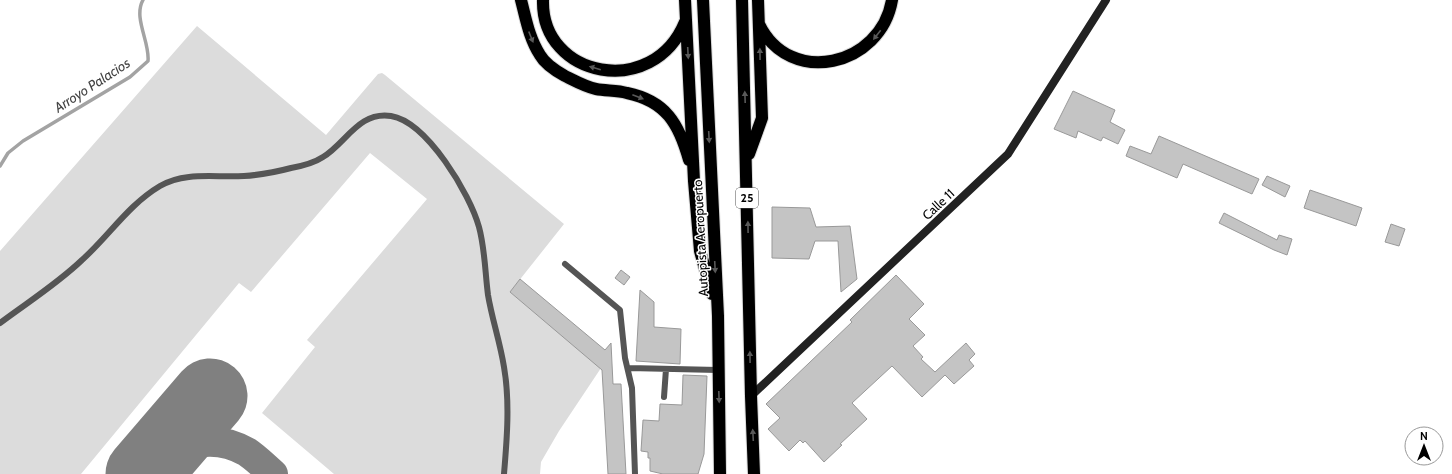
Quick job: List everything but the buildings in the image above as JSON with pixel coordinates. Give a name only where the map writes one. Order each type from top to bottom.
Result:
[{"type":"highway","points":[[521,0],[530,36],[540,56],[555,71],[574,81],[596,89],[627,93],[652,102],[665,110],[679,130],[694,181]]},
{"type":"highway","points":[[543,0],[547,25],[558,44],[575,60],[590,67],[606,71],[634,69],[659,57],[675,41],[681,32],[685,21],[685,5]]},
{"type":"highway","name":"Autopista Aeropuerto","points":[[703,0],[718,316],[720,474]]},
{"type":"highway","name":"25","points":[[742,0],[754,474]]},
{"type":"highway","points":[[747,160],[762,118],[758,0]]},
{"type":"highway","points":[[759,24],[770,40],[786,53],[805,60],[835,61],[854,54],[871,42],[883,26],[892,0]]},
{"type":"highway","points":[[685,5],[694,181],[700,251],[718,316]]},
{"type":"main road","name":"Calle 11","points":[[751,396],[1008,154],[1106,0]]},
{"type":"lane","points":[[0,323],[67,274],[84,259],[142,198],[162,185],[176,179],[190,177],[244,176],[270,173],[302,166],[325,156],[357,125],[373,117],[390,116],[404,121],[418,129],[431,142],[449,168],[469,203],[478,224],[484,245],[488,294],[505,374],[507,416],[504,474]]},
{"type":"lane","points":[[565,264],[620,310],[625,358],[629,368],[632,388],[635,474]]},
{"type":"lane","points":[[629,368],[718,370]]},
{"type":"lane","points":[[664,397],[666,369]]},
{"type":"shaded area","points":[[197,26],[326,135],[378,74],[382,73],[564,224],[510,292],[601,368],[559,431],[541,462],[540,474],[334,474],[262,413],[315,347],[307,340],[427,199],[370,153],[251,292],[239,283],[81,474],[0,474],[0,251]]},
{"type":"waterway","name":"Arroyo Palacios","points":[[0,166],[8,153],[23,141],[130,77],[148,61],[147,46],[140,14],[140,7],[143,0]]},
{"type":"taxiway","points":[[143,474],[154,464],[178,449],[191,444],[205,442],[218,442],[233,445],[247,452],[273,474]]},
{"type":"runway","points":[[143,474],[210,396]]}]
